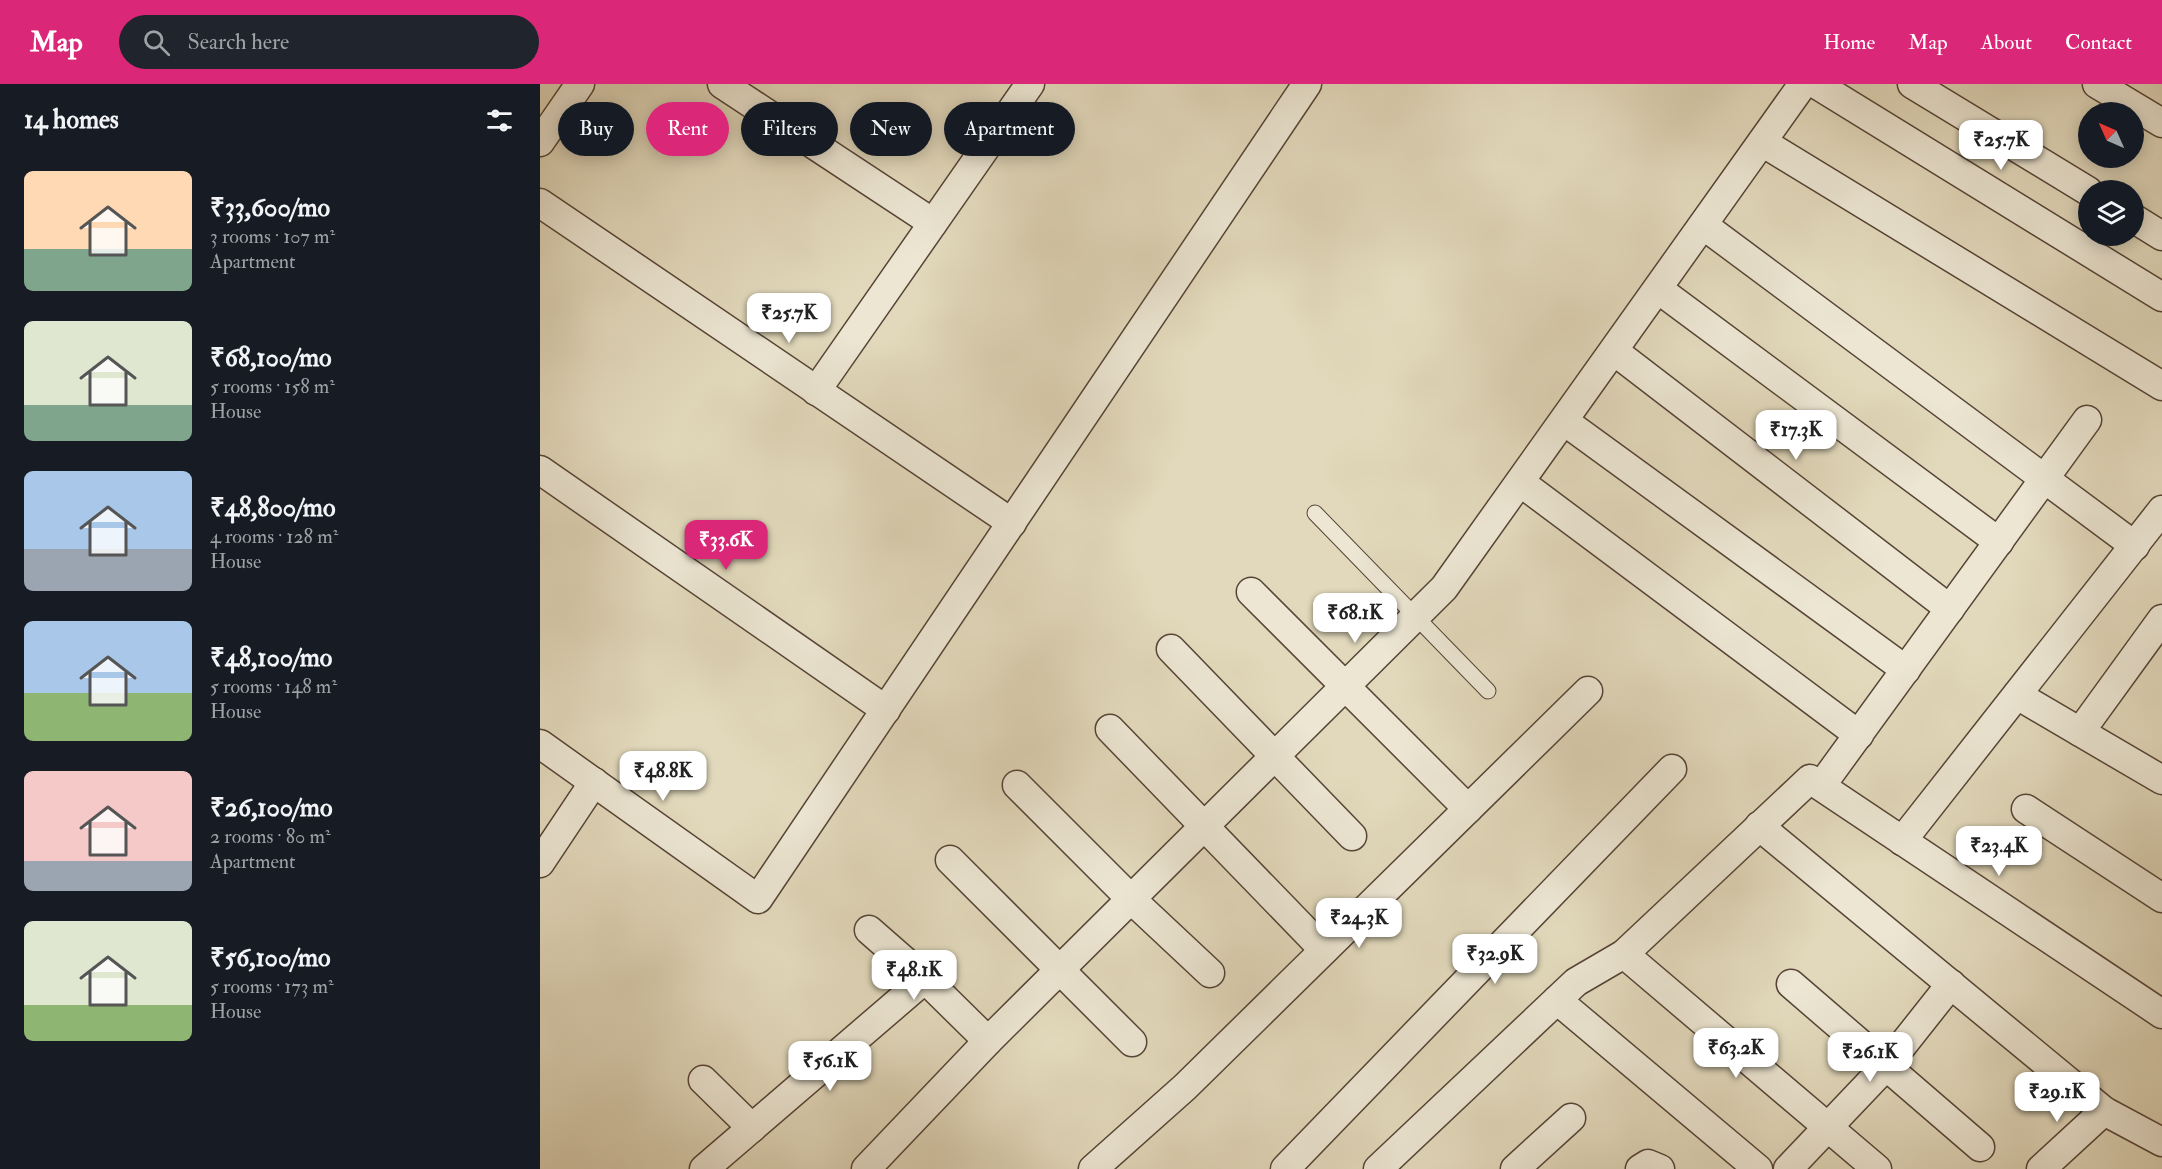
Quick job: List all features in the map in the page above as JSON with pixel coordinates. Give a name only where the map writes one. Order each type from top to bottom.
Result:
[{"type":"street","points":[[540,142],[580,84]]},
{"type":"street","points":[[722,84],[933,223]]},
{"type":"street","points":[[816,390],[1030,84]]},
{"type":"street","points":[[540,744],[758,898],[1307,84]]},
{"type":"street","points":[[866,1169],[988,1041],[1444,588],[1803,84]]},
{"type":"street","points":[[1816,84],[2162,297]]},
{"type":"street","points":[[1912,84],[2078,185]]},
{"type":"street","points":[[2097,84],[2162,123]]},
{"type":"street","points":[[1762,142],[2162,386]]},
{"type":"street","points":[[540,203],[1012,523]]},
{"type":"street","points":[[1703,225],[2135,546]]},
{"type":"street","points":[[2144,225],[2162,236]]},
{"type":"street","points":[[1658,289],[1999,542]]},
{"type":"street","points":[[1614,351],[1950,609]]},
{"type":"street","points":[[1821,786],[2087,420]]},
{"type":"street","points":[[1564,421],[1906,670]]},
{"type":"street","points":[[540,470],[886,710]]},
{"type":"street","points":[[1520,482],[1859,735]]},
{"type":"street","points":[[1902,841],[2162,510]]},
{"type":"street","points":[[1251,592],[1468,809]]},
{"type":"street","points":[[2080,732],[2162,619]]},
{"type":"street","points":[[1171,649],[1352,836]]},
{"type":"street","points":[[1093,1169],[1185,1087],[1588,691]]},
{"type":"street","points":[[2017,695],[2162,780]]},
{"type":"street","points":[[1110,729],[1324,950]]},
{"type":"street","points":[[1285,1169],[1672,770]]},
{"type":"street","points":[[1378,1169],[1576,982],[1624,954],[1810,778],[2162,1014]]},
{"type":"street","points":[[540,863],[594,782]]},
{"type":"street","points":[[1017,785],[1131,899],[1210,973]]},
{"type":"street","points":[[2026,809],[2162,898]]},
{"type":"street","points":[[1759,826],[2104,1111],[2162,1142]]},
{"type":"street","points":[[950,860],[1132,1042]]},
{"type":"street","points":[[870,930],[925,979],[988,1041]]},
{"type":"street","points":[[1624,954],[1877,1169]]},
{"type":"street","points":[[704,1169],[925,979]]},
{"type":"street","points":[[1791,984],[1980,1148]]},
{"type":"street","points":[[1788,1169],[1886,1066],[1951,984]]},
{"type":"street","points":[[1557,1000],[1758,1169]]},
{"type":"street","points":[[703,1080],[752,1128]]},
{"type":"street","points":[[2042,1169],[2104,1111]]},
{"type":"street","points":[[1515,1169],[1571,1118]]},
{"type":"street","points":[[1640,1169],[1648,1164],[1660,1169]]},
{"type":"lane","points":[[1315,513],[1488,691]]}]
